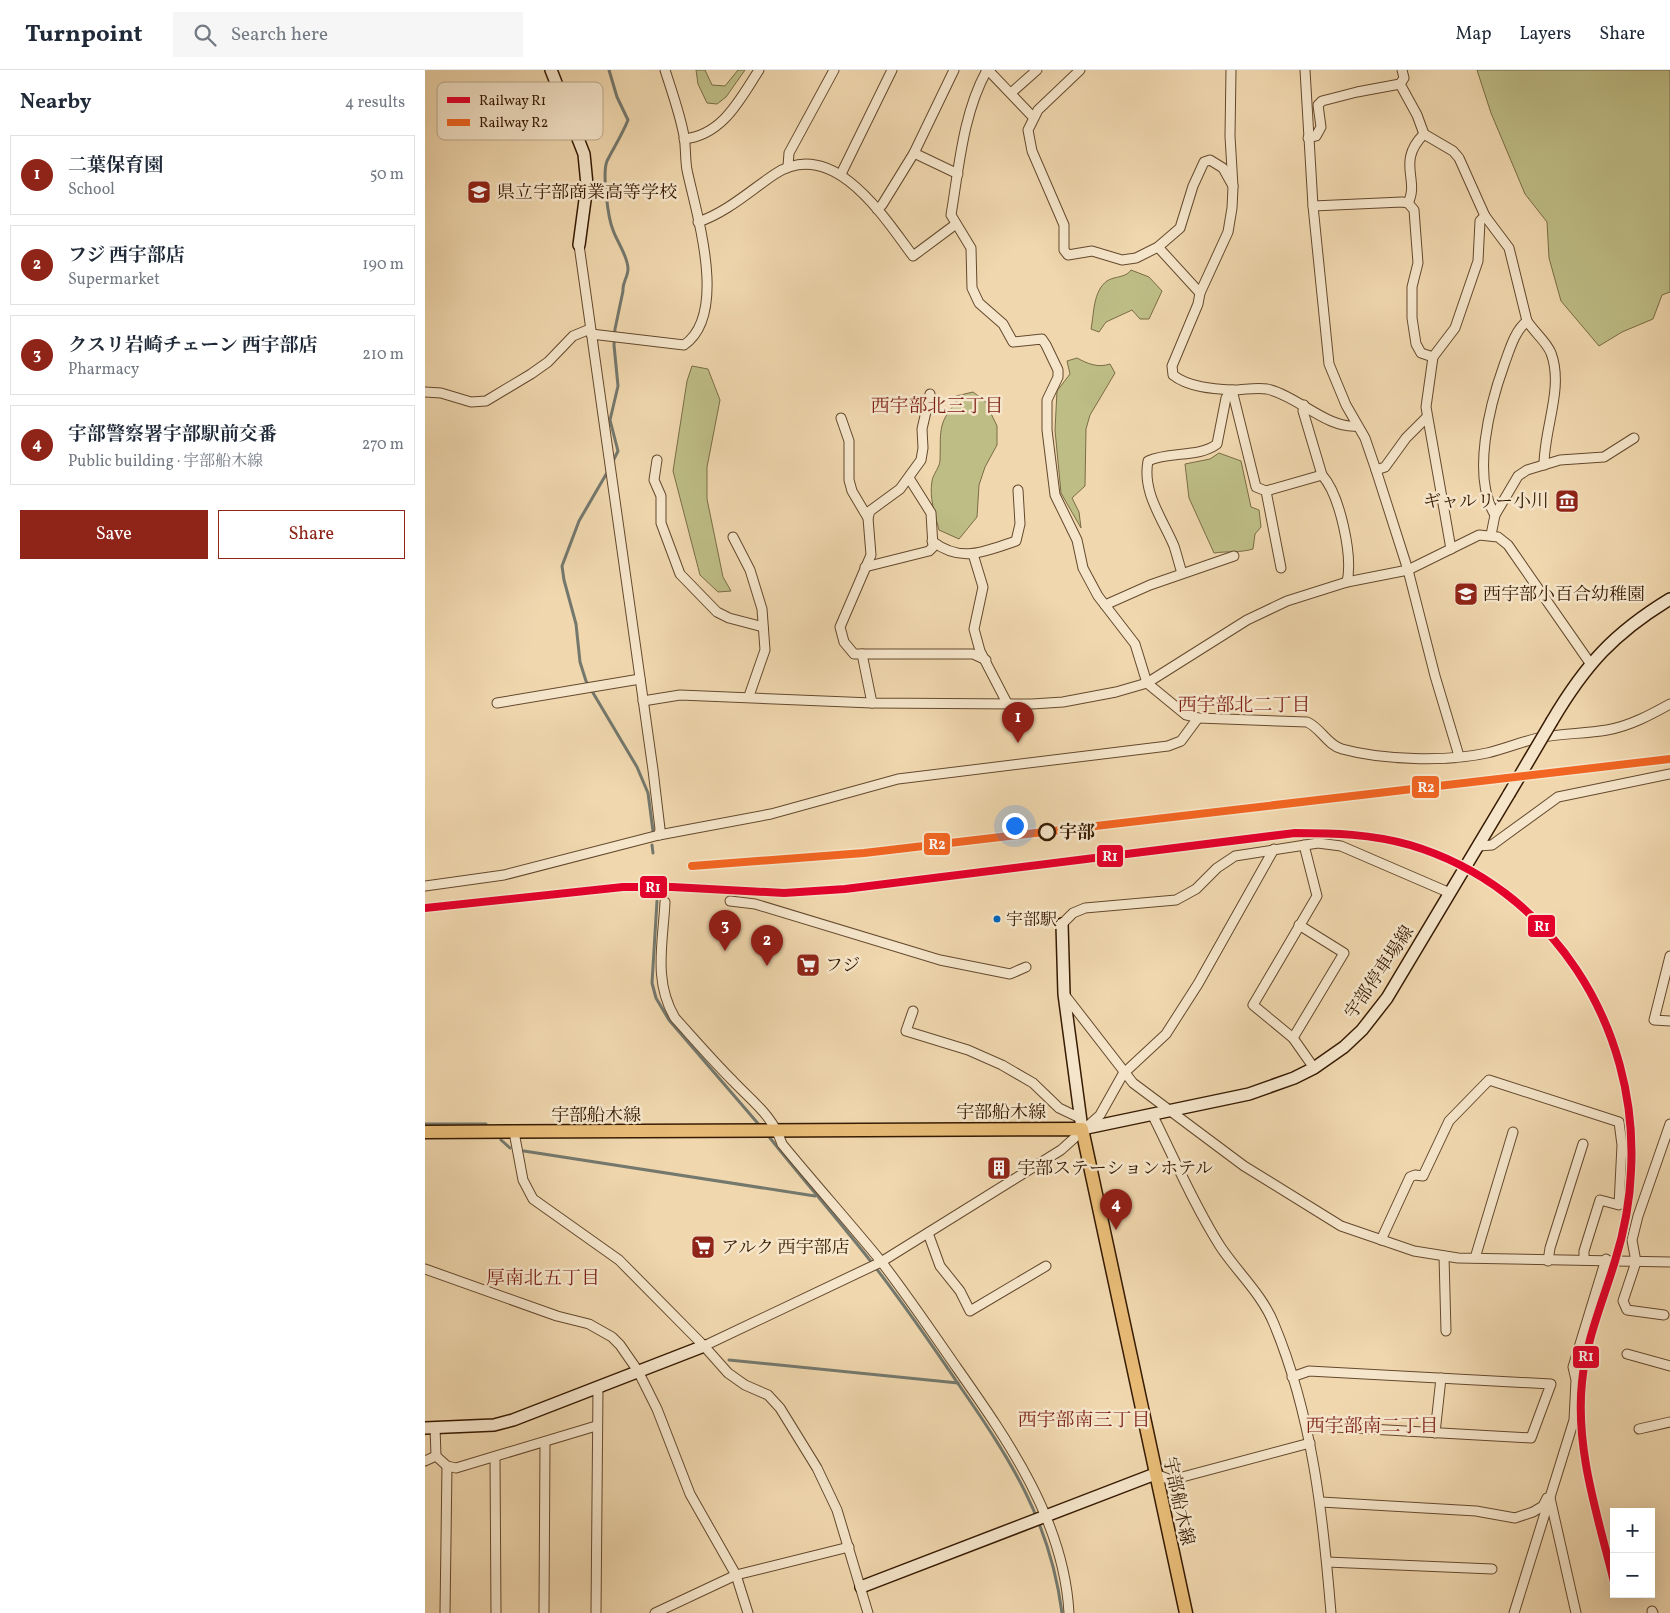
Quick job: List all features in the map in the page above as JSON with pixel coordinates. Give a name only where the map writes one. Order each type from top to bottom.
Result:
[{"type":"main road","points":[[551,70],[555,82]]},
{"type":"main road","points":[[577,140],[585,161],[587,185],[579,245]]},
{"type":"main road","name":"宇部停車場線","points":[[1081,1124],[1152,1114],[1249,1094],[1315,1068],[1344,1047],[1375,1015],[1402,975],[1552,721],[1590,664],[1624,630],[1670,599]]},
{"type":"main road","points":[[1062,924],[1064,994],[1081,1124]]},
{"type":"main road","name":"宇部船木線","points":[[425,1132],[778,1131],[1081,1124],[1186,1613]]},
{"type":"main road","points":[[430,1427],[494,1425],[705,1346]]},
{"type":"main road","points":[[861,1587],[1155,1474]]},
{"type":"street","points":[[425,392],[441,392],[471,402],[486,401],[548,362],[573,336],[590,331],[669,344],[684,344],[693,338],[701,321],[707,294],[707,263],[686,163],[685,139],[665,70]]},
{"type":"street","points":[[685,139],[691,138],[721,123],[732,112],[759,70]]},
{"type":"street","points":[[788,166],[789,153],[833,70]]},
{"type":"street","points":[[841,174],[892,70]]},
{"type":"street","points":[[877,209],[882,205],[914,153],[953,70]]},
{"type":"street","points":[[1033,117],[988,70],[980,83],[963,141],[951,215],[971,248],[972,288],[979,303],[1003,324],[1013,342],[1042,339],[1047,344],[1059,370],[1058,377],[1047,400],[1047,430],[1055,495],[1077,540],[1089,582],[1135,644],[1147,683],[1186,714],[1198,718],[1307,722],[1314,725],[1329,742],[1340,749],[1411,759],[1485,753],[1539,738],[1607,730],[1638,721],[1670,704]]},
{"type":"street","points":[[1011,93],[1037,70]]},
{"type":"street","points":[[1080,70],[1033,117],[1028,130],[1029,141],[1064,225],[1064,250],[1067,255],[1092,251],[1121,260],[1136,258],[1158,247],[1180,228],[1193,186],[1204,162],[1210,160],[1223,168],[1233,187]]},
{"type":"street","points":[[1231,70],[1230,136],[1233,208],[1228,232],[1200,292],[1172,366],[1173,375],[1179,380],[1215,389],[1267,389],[1304,405],[1333,422],[1346,427],[1357,426]]},
{"type":"street","points":[[1305,70],[1313,206],[1329,364],[1357,426],[1365,438],[1376,470],[1408,570],[1435,676],[1459,756]]},
{"type":"street","points":[[1308,138],[1316,136],[1321,127],[1319,105],[1322,101],[1400,84],[1404,78],[1402,70]]},
{"type":"street","points":[[1400,84],[1417,115],[1424,134],[1453,150],[1459,158],[1485,216],[1509,248],[1527,321],[1547,345],[1555,367],[1555,390],[1544,465]]},
{"type":"street","points":[[1408,203],[1411,197],[1409,158],[1424,134]]},
{"type":"street","points":[[914,153],[958,174]]},
{"type":"street","points":[[698,222],[753,191],[788,166],[802,164],[817,166],[841,174],[877,209],[913,256],[956,224]]},
{"type":"street","points":[[1313,206],[1374,202],[1408,203]]},
{"type":"street","points":[[1408,203],[1415,214],[1417,242],[1418,263],[1412,287],[1412,311],[1416,344],[1421,353],[1433,357]]},
{"type":"street","points":[[1451,549],[1427,417],[1430,375],[1433,357],[1455,328],[1461,313],[1478,260],[1480,221],[1485,216]]},
{"type":"street","points":[[579,245],[643,701],[660,828],[659,835]]},
{"type":"street","points":[[1158,247],[1200,292]]},
{"type":"street","points":[[1495,515],[1489,505],[1485,468],[1488,415],[1517,331],[1527,321]]},
{"type":"street","points":[[1232,390],[1256,487],[1266,490],[1322,475]]},
{"type":"street","points":[[1182,573],[1174,547],[1152,502],[1146,473],[1148,461],[1159,456],[1202,450],[1217,444],[1226,398],[1232,390]]},
{"type":"street","points":[[930,394],[922,429],[923,448],[921,460],[900,489],[870,511],[868,518],[871,555],[840,627],[844,642],[854,654],[973,654],[986,660]]},
{"type":"street","points":[[1304,405],[1303,411],[1322,475],[1329,483],[1337,504],[1345,538],[1349,576],[1347,582]]},
{"type":"street","points":[[1376,470],[1385,467],[1406,438],[1427,417]]},
{"type":"street","points":[[841,418],[849,441],[849,480],[852,491],[868,518]]},
{"type":"street","points":[[1491,535],[1495,515],[1518,476],[1527,470],[1560,460],[1604,457],[1634,438]]},
{"type":"street","points":[[657,460],[654,480],[661,496],[661,523],[680,574],[717,612],[729,618],[763,627]]},
{"type":"street","points":[[865,567],[929,551],[933,547],[931,513],[909,478]]},
{"type":"street","points":[[932,541],[943,550],[960,554],[982,553],[1016,541],[1020,524],[1019,490]]},
{"type":"street","points":[[1266,490],[1281,568]]},
{"type":"street","points":[[643,701],[680,695],[749,696],[872,703],[1063,702],[1122,691],[1147,683],[1271,607],[1347,582],[1408,570],[1479,535],[1491,535],[1503,540],[1508,545],[1590,664]]},
{"type":"street","points":[[733,537],[750,570],[762,609],[765,650],[749,696]]},
{"type":"street","points":[[973,554],[983,587],[974,629],[980,650],[1007,703]]},
{"type":"street","points":[[1105,605],[1182,573],[1235,556]]},
{"type":"street","points":[[862,654],[872,703]]},
{"type":"street","points":[[497,703],[640,679]]},
{"type":"street","points":[[425,886],[504,875],[659,835],[771,814],[898,779],[1168,746],[1181,741],[1198,718]]},
{"type":"street","points":[[1476,850],[1492,845],[1558,797],[1670,774]]},
{"type":"street","points":[[1062,924],[1079,910],[1176,900],[1195,889],[1207,876],[1227,860],[1244,854],[1304,845],[1331,843],[1341,846],[1450,894]]},
{"type":"street","points":[[1304,845],[1317,896],[1253,1005],[1293,1038],[1315,1068]]},
{"type":"street","points":[[705,1346],[881,1262],[1061,1150],[1081,1124],[1101,1115],[1123,1074],[1166,1034],[1198,984],[1274,849]]},
{"type":"street","points":[[730,901],[755,904],[940,960],[1010,974],[1026,967]]},
{"type":"street","points":[[665,902],[660,972],[663,994],[675,1018],[727,1075],[766,1112],[778,1131],[782,1144],[881,1262],[934,1333],[1006,1438],[1053,1534],[1067,1581],[1069,1613]]},
{"type":"street","points":[[1293,1038],[1343,953],[1299,926]]},
{"type":"street","points":[[1670,956],[1654,1020],[1670,1021]]},
{"type":"street","points":[[1064,994],[1123,1074],[1168,1111],[1244,1166],[1341,1226],[1414,1251],[1445,1256],[1548,1261],[1606,1259],[1636,1262],[1670,1262]]},
{"type":"street","points":[[913,1011],[906,1032],[968,1050],[1002,1065],[1033,1083],[1059,1108],[1081,1124]]},
{"type":"street","points":[[1381,1240],[1411,1178],[1415,1175],[1423,1176],[1449,1121],[1489,1080],[1619,1122],[1622,1145],[1619,1205],[1600,1200],[1584,1251],[1584,1260]]},
{"type":"street","points":[[1152,1114],[1219,1244],[1247,1280],[1274,1322],[1292,1377],[1310,1443],[1321,1502],[1331,1613]]},
{"type":"street","points":[[1664,1315],[1627,1310],[1623,1301],[1636,1262],[1632,1240],[1670,1124]]},
{"type":"street","points":[[514,1132],[523,1180],[533,1199],[619,1260],[705,1346],[728,1373],[745,1385],[768,1395],[780,1408],[829,1490],[849,1547],[868,1613]]},
{"type":"street","points":[[1475,1258],[1513,1132]]},
{"type":"street","points":[[1548,1261],[1550,1248],[1583,1144]]},
{"type":"street","points":[[928,1233],[940,1266],[960,1291],[970,1311],[1046,1266]]},
{"type":"street","points":[[1445,1256],[1446,1331]]},
{"type":"street","points":[[1514,1613],[1541,1530],[1549,1495],[1574,1420],[1576,1380],[1573,1367],[1606,1259]]},
{"type":"street","points":[[425,1269],[602,1330],[621,1345],[638,1372],[657,1409],[690,1494],[736,1575],[748,1613]]},
{"type":"street","points":[[1627,1354],[1670,1366]]},
{"type":"street","points":[[1292,1377],[1309,1371],[1551,1384],[1531,1438],[1334,1427]]},
{"type":"street","points":[[1435,1433],[1441,1378]]},
{"type":"street","points":[[596,1613],[597,1387]]},
{"type":"street","points":[[1639,1429],[1670,1422]]},
{"type":"street","points":[[430,1427],[436,1456],[447,1466],[457,1468],[596,1426]]},
{"type":"street","points":[[545,1442],[545,1613]]},
{"type":"street","points":[[1155,1474],[1171,1480],[1310,1443]]},
{"type":"street","points":[[425,1461],[436,1456]]},
{"type":"street","points":[[495,1457],[496,1613]]},
{"type":"street","points":[[445,1613],[447,1466]]},
{"type":"street","points":[[1321,1502],[1477,1511],[1515,1518],[1543,1506],[1549,1495]]},
{"type":"street","points":[[1549,1495],[1576,1613]]},
{"type":"street","points":[[655,1613],[736,1575],[849,1547]]},
{"type":"street","points":[[1327,1562],[1492,1569]]},
{"type":"shaded area","points":[[696,70],[705,70],[712,85],[725,86],[738,70],[745,70],[726,97],[717,104],[707,103],[698,84]]},
{"type":"shaded area","points":[[1477,70],[1670,70],[1670,292],[1662,295],[1653,319],[1622,332],[1599,346],[1561,301],[1549,258],[1547,222],[1525,194],[1491,113]]},
{"type":"shaded area","points":[[1131,270],[1149,277],[1162,291],[1149,319],[1140,319],[1132,310],[1106,322],[1099,332],[1091,329],[1095,303],[1102,285],[1110,279],[1129,273]]},
{"type":"shaded area","points":[[1077,358],[1093,365],[1110,364],[1115,373],[1090,415],[1086,429],[1085,486],[1072,498],[1079,512],[1081,528],[1061,493],[1055,430],[1057,391],[1070,374],[1067,361]]},
{"type":"shaded area","points":[[692,366],[708,369],[720,400],[707,467],[707,499],[723,577],[731,591],[718,592],[700,575],[673,471],[687,381]]},
{"type":"shaded area","points":[[973,392],[985,401],[997,426],[997,445],[985,467],[979,485],[977,517],[959,539],[939,530],[933,506],[931,487],[940,463],[940,436],[943,423],[956,403],[956,396]]},
{"type":"shaded area","points":[[1219,453],[1241,461],[1251,507],[1259,510],[1261,527],[1255,534],[1253,549],[1214,553],[1189,498],[1185,464],[1210,459]]},
{"type":"waterway","points":[[609,70],[617,97],[628,120],[607,161],[605,175],[606,196],[611,224],[628,264],[615,329],[614,345],[618,386],[610,420],[618,451],[613,461]]},
{"type":"waterway","points":[[608,471],[579,521],[562,566],[576,624],[580,662],[586,681],[637,767],[648,793],[653,831]]},
{"type":"waterway","points":[[652,845],[653,853]]},
{"type":"waterway","points":[[657,901],[652,983],[656,998],[669,1020],[761,1127]]},
{"type":"waterway","points":[[425,1124],[486,1124]]},
{"type":"waterway","points":[[766,1133],[892,1290],[995,1439],[1038,1520],[1048,1549],[1062,1613]]},
{"type":"waterway","points":[[501,1140],[510,1148]]},
{"type":"waterway","points":[[524,1151],[815,1196]]},
{"type":"waterway","points":[[729,1360],[958,1383]]},
{"type":"railway","points":[[425,908],[623,887],[672,887],[784,893],[845,889],[1051,865]]},
{"type":"rail line","name":"R2","points":[[692,866],[864,853],[1670,759]]},
{"type":"rail line","name":"R1","points":[[425,908],[623,887],[672,887],[784,893],[845,889],[1295,833],[1381,838],[1410,845],[1460,865],[1505,893],[1544,928],[1576,969],[1602,1015],[1620,1065],[1630,1117],[1631,1171],[1629,1194],[1618,1250],[1587,1351],[1582,1382],[1581,1407],[1582,1432],[1589,1483],[1610,1566]]},
{"type":"place","name":"県立宇部商業高等学校","points":[[479,192]]},
{"type":"place","name":"ギャルリー小川","points":[[1567,501]]},
{"type":"place","name":"西宇部小百合幼稚園","points":[[1466,594]]},
{"type":"place","name":"二葉保育園","points":[[1018,743]]},
{"type":"place","name":"宇部","points":[[1047,832]]},
{"type":"place","name":"宇部駅","points":[[997,919]]},
{"type":"place","name":"クスリ岩崎チェーン 西宇部店","points":[[725,951]]},
{"type":"place","name":"フジ","points":[[808,965]]},
{"type":"place","name":"フジ 西宇部店","points":[[767,966]]},
{"type":"place","name":"宇部ステーションホテル","points":[[999,1168]]},
{"type":"place","name":"宇部警察署宇部駅前交番","points":[[1116,1230]]},
{"type":"place","name":"アルク 西宇部店","points":[[703,1247]]},
{"type":"district","name":"西宇部北三丁目","points":[[937,405]]},
{"type":"district","name":"西宇部北二丁目","points":[[1244,704]]},
{"type":"district","name":"厚南北五丁目","points":[[543,1277]]},
{"type":"district","name":"西宇部南三丁目","points":[[1084,1419]]},
{"type":"district","name":"西宇部南二丁目","points":[[1372,1425]]}]
